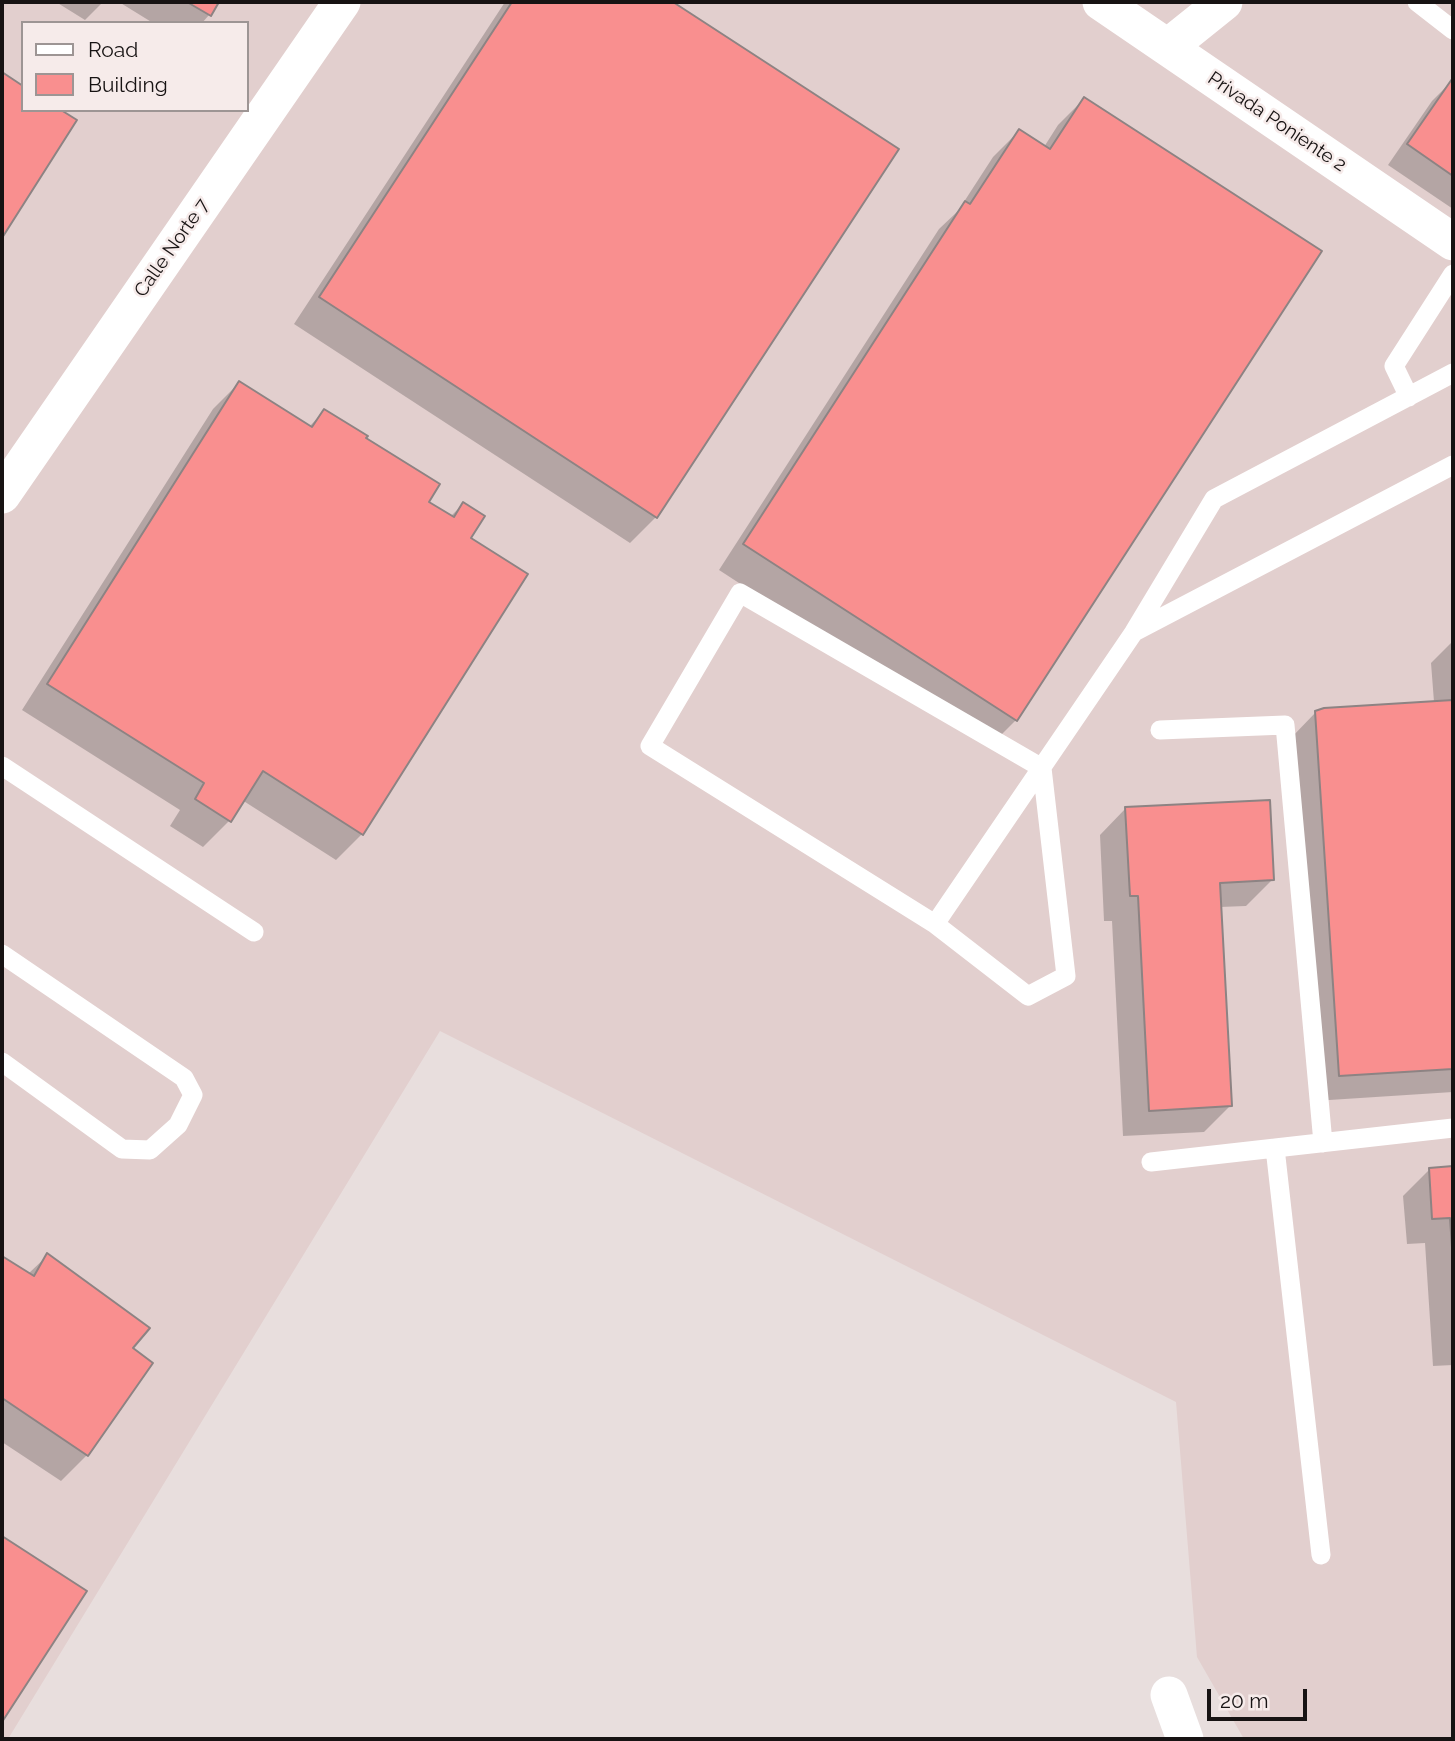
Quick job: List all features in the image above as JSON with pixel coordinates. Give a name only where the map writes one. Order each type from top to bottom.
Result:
[{"type":"street","name":"Calle Norte 7","points":[[2,495],[342,2]]},
{"type":"street","name":"Privada Poniente 2","points":[[1101,2],[1453,242]]},
{"type":"street","points":[[1168,47],[1224,2]]},
{"type":"street","points":[[1169,1695],[1185,1739]]},
{"type":"lane","points":[[1417,2],[1453,30]]},
{"type":"lane","points":[[1409,397],[1394,366],[1453,274]]},
{"type":"lane","points":[[935,924],[1134,632],[1214,499],[1453,373]]},
{"type":"lane","points":[[1134,632],[1453,466]]},
{"type":"lane","points":[[740,593],[1042,768],[1066,975],[1028,996],[935,924],[650,746],[740,593]]},
{"type":"lane","points":[[1160,730],[1285,725],[1323,1143]]},
{"type":"lane","points":[[2,766],[254,932]]},
{"type":"lane","points":[[2,954],[184,1078],[193,1095],[178,1125],[150,1150],[122,1149],[2,1062]]},
{"type":"lane","points":[[1152,1162],[1453,1128]]},
{"type":"lane","points":[[1275,1148],[1321,1555]]},
{"type":"shaded area","points":[[2,2],[1453,2],[1453,1739],[1244,1739],[1197,1657],[1176,1402],[440,1031],[8,1739],[2,1739]]},
{"type":"building","points":[[187,2],[219,2],[211,16]]},
{"type":"building","points":[[512,2],[673,2],[899,149],[657,518],[319,297]]},
{"type":"building","points":[[2,72],[21,85],[21,112],[64,112],[77,120],[2,238]]},
{"type":"building","points":[[1453,80],[1453,176],[1407,144]]},
{"type":"building","points":[[1084,97],[1322,251],[1017,721],[743,544],[965,201],[970,204],[1019,129],[1050,149]]},
{"type":"building","points":[[239,381],[312,427],[324,409],[440,484],[429,502],[454,517],[463,502],[485,516],[471,538],[528,574],[363,835],[263,771],[231,822],[195,799],[204,783],[47,684]]},
{"type":"building","points":[[1453,700],[1453,1069],[1339,1076],[1315,711],[1324,708]]},
{"type":"building","points":[[1270,800],[1274,880],[1220,883],[1232,1106],[1149,1111],[1138,896],[1130,896],[1125,807]]},
{"type":"building","points":[[1453,1166],[1453,1262],[1450,1218],[1432,1219],[1429,1168]]},
{"type":"building","points":[[47,1253],[150,1328],[133,1348],[153,1363],[88,1456],[2,1398],[2,1256],[34,1276]]},
{"type":"building","points":[[2,1536],[87,1591],[2,1722]]}]
